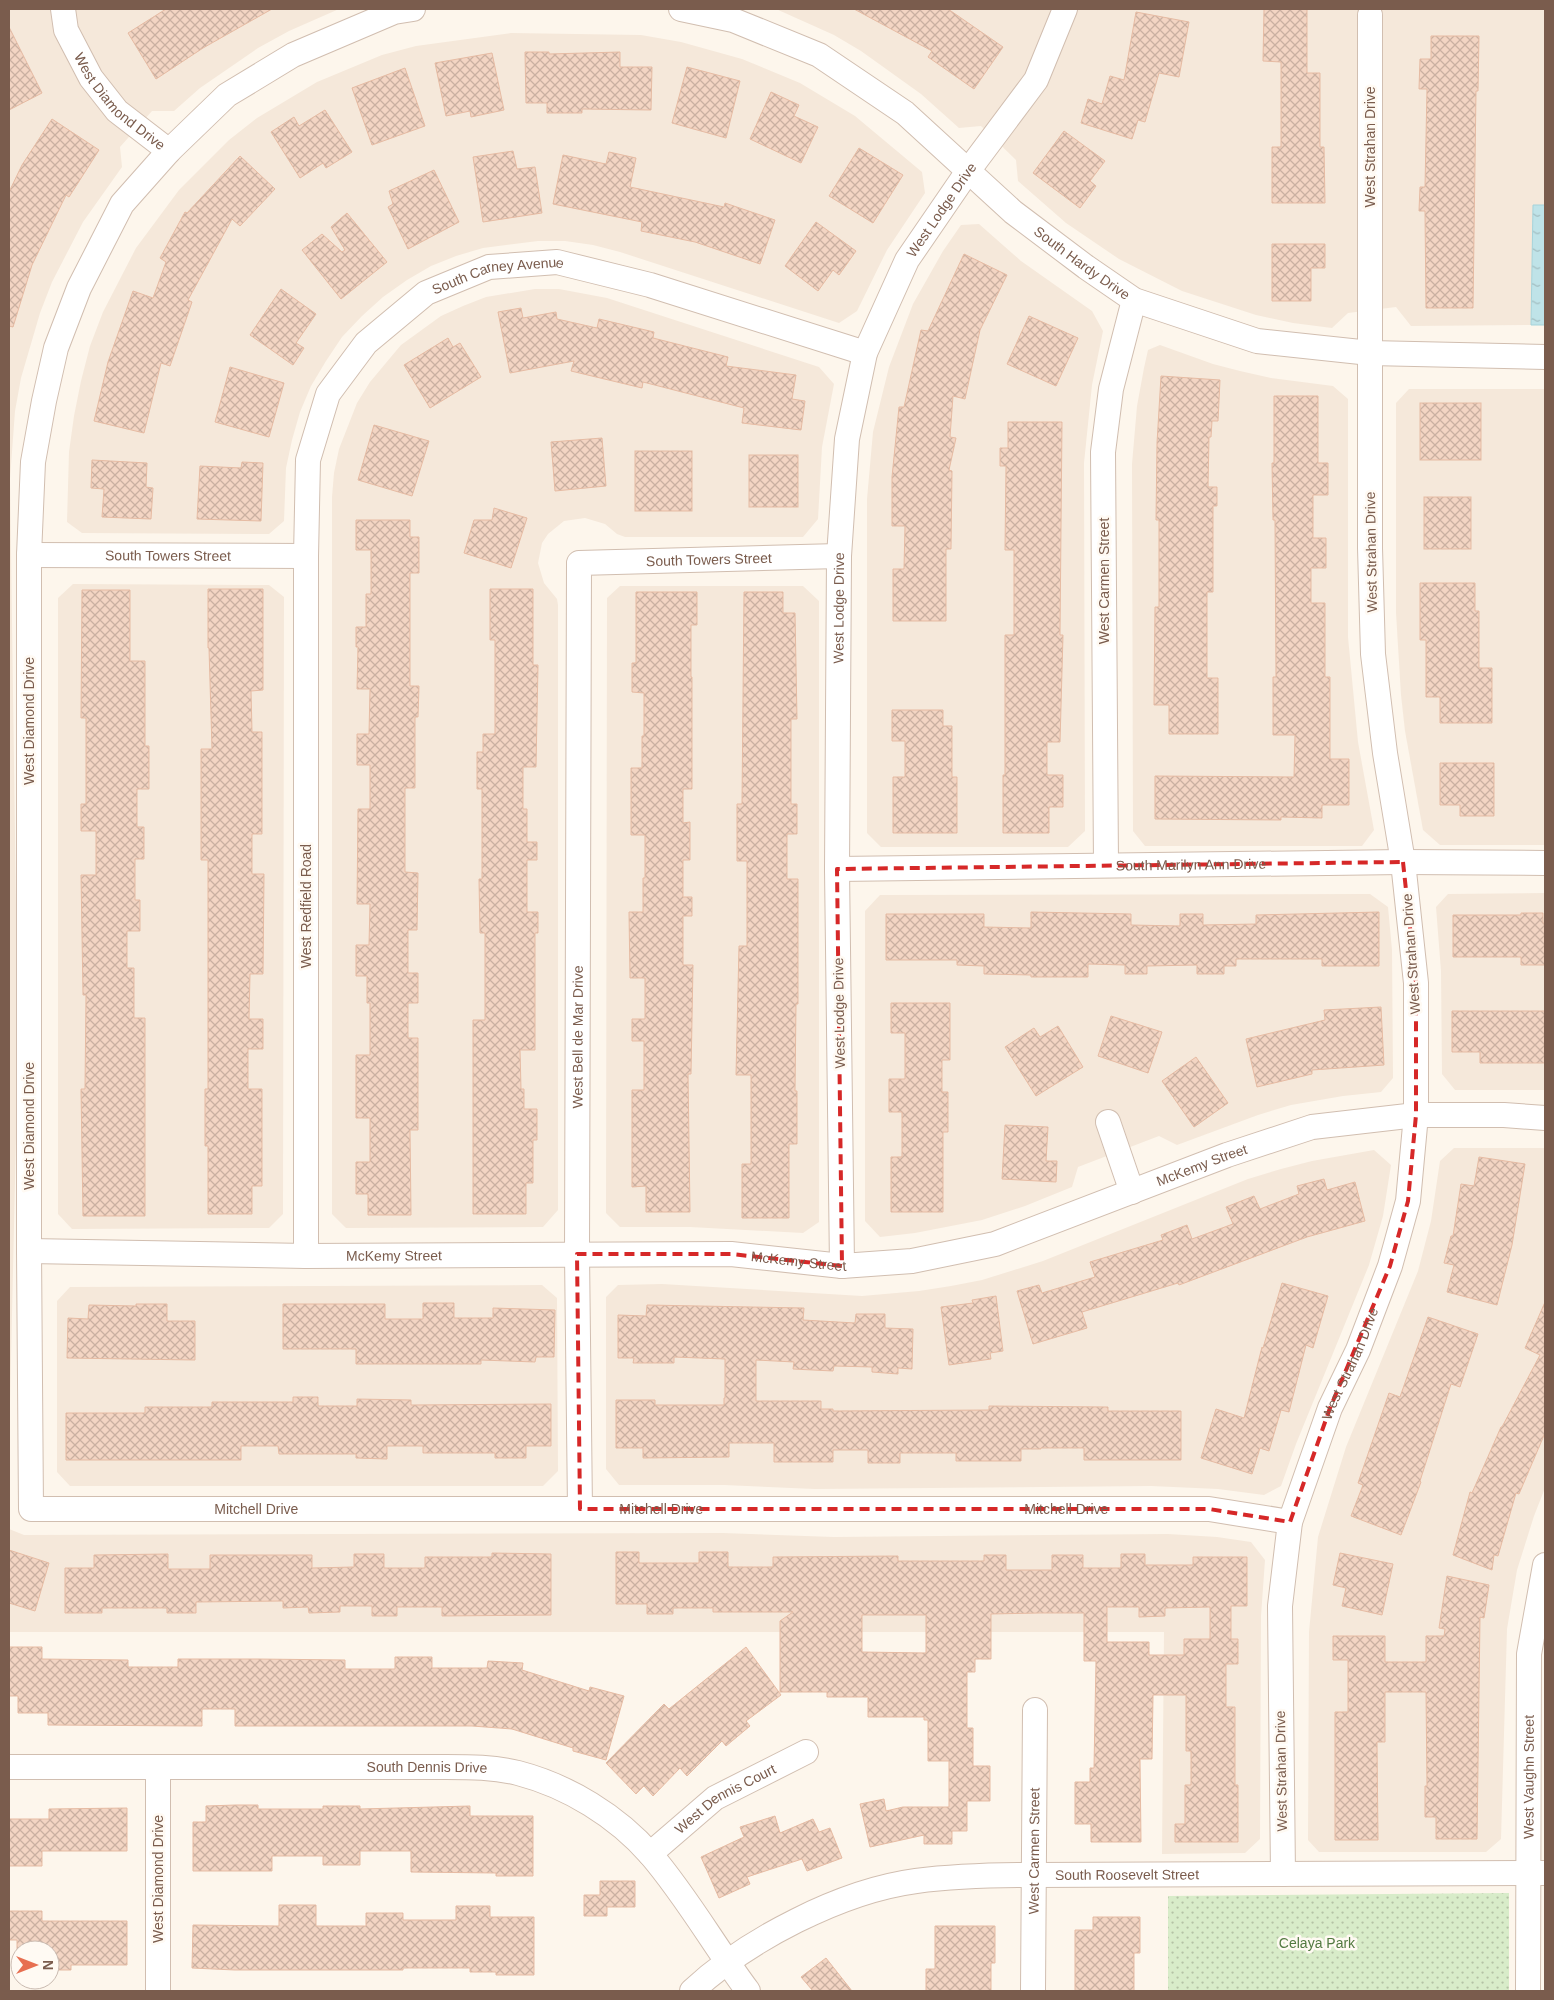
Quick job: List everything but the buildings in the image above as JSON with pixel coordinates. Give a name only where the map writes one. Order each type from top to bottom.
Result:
[{"type":"street","name":"West Diamond Drive","points":[[31,1509],[29,555],[34,462],[44,402],[56,348],[79,288],[122,204],[169,151],[117,111],[91,78],[66,30],[63,9]]},
{"type":"street","points":[[169,151],[227,95],[293,55],[394,12],[413,9]]},
{"type":"street","name":"South Hardy Drive","points":[[681,9],[733,20],[819,55],[905,113],[1013,212],[1086,267],[1134,300],[1257,341],[1370,353],[1545,357]]},
{"type":"street","name":"West Lodge Drive","points":[[842,1266],[837,869],[839,556],[847,440],[865,353],[907,260],[968,171],[1036,80],[1065,9]]},
{"type":"street","name":"West Strahan Drive","points":[[1283,1874],[1280,1606],[1290,1522],[1330,1408],[1358,1350],[1390,1266],[1408,1201],[1416,1115],[1416,983],[1403,862],[1373,654],[1370,548],[1370,14]]},
{"type":"street","name":"South Carney Avenue","points":[[306,556],[308,460],[328,394],[366,343],[426,293],[489,267],[557,262],[650,285],[865,353]]},
{"type":"street","name":"West Carmen Street","points":[[1106,864],[1104,452],[1111,389],[1134,300]]},
{"type":"street","name":"South Towers Street","points":[[29,555],[306,556]]},
{"type":"street","name":"West Redfield Road","points":[[306,556],[306,1256]]},
{"type":"street","name":"South Towers Street","points":[[579,563],[839,556]]},
{"type":"street","name":"West Bell de Mar Drive","points":[[579,563],[577,1254],[580,1509]]},
{"type":"street","name":"South Marilyn Ann Drive","points":[[837,869],[1106,864],[1545,863]]},
{"type":"street","name":"McKemy Street","points":[[29,1251],[306,1256],[731,1254],[842,1266],[912,1261],[995,1244],[1227,1155],[1312,1127],[1416,1115],[1504,1115],[1545,1118]]},
{"type":"street","points":[[1108,1122],[1132,1192]]},
{"type":"street","name":"Mitchell Drive","points":[[31,1509],[1209,1509],[1290,1522]]},
{"type":"street","name":"West Vaughn Street","points":[[1528,1991],[1537,1873],[1529,1654],[1545,1565]]},
{"type":"street","name":"West Carmen Street","points":[[1034,1991],[1035,1710]]},
{"type":"street","name":"West Dennis Court","points":[[650,1854],[715,1798],[806,1752]]},
{"type":"street","name":"South Dennis Drive","points":[[9,1767],[455,1767],[494,1769],[517,1773],[544,1782],[594,1806],[615,1820],[650,1854],[663,1870],[727,1964],[748,1991]]},
{"type":"street","name":"West Diamond Drive","points":[[158,1767],[158,1991]]},
{"type":"street","name":"South Roosevelt Street","points":[[727,1964],[784,1927],[844,1901],[879,1889],[924,1880],[1034,1875],[1537,1873]]},
{"type":"street","points":[[692,1991],[727,1964]]},
{"type":"highlighted area","points":[[1403,862],[1416,983],[1416,1115],[1408,1201],[1390,1266],[1330,1408],[1290,1522],[1209,1509],[580,1509],[577,1254],[731,1254],[842,1266],[837,869]]},
{"type":"shaded area","points":[[9,9],[339,9],[289,31],[258,48],[200,88],[174,111],[152,111],[120,147],[122,167],[83,222],[52,282],[40,313],[21,378],[15,411],[10,479],[18,1048],[9,1448]]},
{"type":"shaded area","points":[[776,9],[1545,9],[1545,205],[1533,206],[1531,325],[1411,326],[1396,307],[1348,313],[1332,328],[1293,323],[1256,315],[1182,291],[1119,259],[1066,223],[1018,181],[1016,160],[981,126],[959,128],[921,94],[861,51],[834,35]]},
{"type":"shaded area","points":[[511,33],[641,35],[681,42],[742,59],[800,83],[855,116],[922,172],[925,193],[887,250],[857,311],[839,323],[593,245],[565,241],[538,241],[483,248],[431,266],[407,280],[383,297],[342,337],[311,386],[300,412],[286,468],[284,521],[269,534],[82,533],[67,522],[69,452],[74,416],[90,346],[103,312],[136,248],[179,190],[229,140],[257,118],[317,82],[382,55],[416,46]]},
{"type":"shaded area","points":[[979,224],[1021,261],[1092,311],[1103,331],[1092,385],[1084,463],[1085,831],[1068,847],[881,847],[867,833],[867,499],[873,432],[889,367],[913,304],[943,251],[961,225]]},
{"type":"shaded area","points":[[535,289],[559,289],[607,298],[819,367],[834,384],[822,447],[818,519],[803,537],[625,537],[617,534],[605,524],[585,518],[564,521],[548,534],[542,543],[538,563],[544,583],[557,599],[558,605],[558,1210],[543,1227],[346,1228],[332,1214],[332,497],[334,473],[339,449],[357,403],[370,382],[401,345],[441,316],[463,306],[486,297]]},
{"type":"shaded area","points":[[1160,345],[1213,364],[1240,371],[1271,378],[1333,386],[1348,399],[1348,637],[1358,742],[1374,830],[1362,846],[1145,846],[1133,831],[1132,464],[1137,406],[1148,350]]},
{"type":"shaded area","points":[[1409,389],[1545,389],[1545,845],[1440,845],[1423,830],[1405,731],[1396,613],[1396,403]]},
{"type":"shaded area","points":[[73,584],[269,585],[284,597],[283,1214],[269,1228],[72,1229],[58,1214],[58,598]]},
{"type":"shaded area","points":[[620,586],[803,586],[819,601],[819,1222],[803,1233],[690,1227],[620,1227],[606,1213],[607,598]]},
{"type":"shaded area","points":[[1545,893],[1545,1090],[1455,1090],[1442,1074],[1441,971],[1436,907],[1448,894]]},
{"type":"shaded area","points":[[1370,894],[1388,907],[1392,950],[1393,1078],[1381,1092],[1291,1105],[1177,1145],[1159,1136],[1078,1167],[1072,1187],[1025,1206],[982,1220],[915,1233],[880,1237],[865,1221],[865,911],[880,895]]},
{"type":"shaded area","points":[[1454,1148],[1545,1148],[1545,1488],[1517,1570],[1507,1629],[1501,1839],[1486,1852],[1319,1852],[1308,1840],[1309,1632],[1318,1537],[1346,1447],[1418,1271],[1431,1221],[1440,1161]]},
{"type":"shaded area","points":[[1374,1150],[1391,1165],[1383,1216],[1369,1265],[1296,1444],[1281,1486],[1264,1495],[1218,1489],[1151,1486],[815,1489],[724,1485],[619,1485],[606,1469],[606,1297],[618,1285],[662,1284],[862,1296],[951,1286],[982,1280],[1043,1261],[1248,1179],[1312,1161]]},
{"type":"shaded area","points":[[542,1285],[557,1298],[558,1471],[543,1486],[70,1486],[57,1472],[57,1301],[70,1287]]},
{"type":"shaded area","points":[[9,1529],[24,1535],[723,1533],[834,1537],[1168,1534],[1217,1537],[1251,1542],[1265,1560],[1261,1616],[1260,1839],[1245,1853],[1162,1854],[1164,1632],[9,1632]]},
{"type":"green space","name":"Celaya Park","points":[[1509,1893],[1509,1991],[1168,1991],[1168,1896]]},
{"type":"water","points":[[1533,205],[1545,205],[1545,325],[1531,325]]}]
